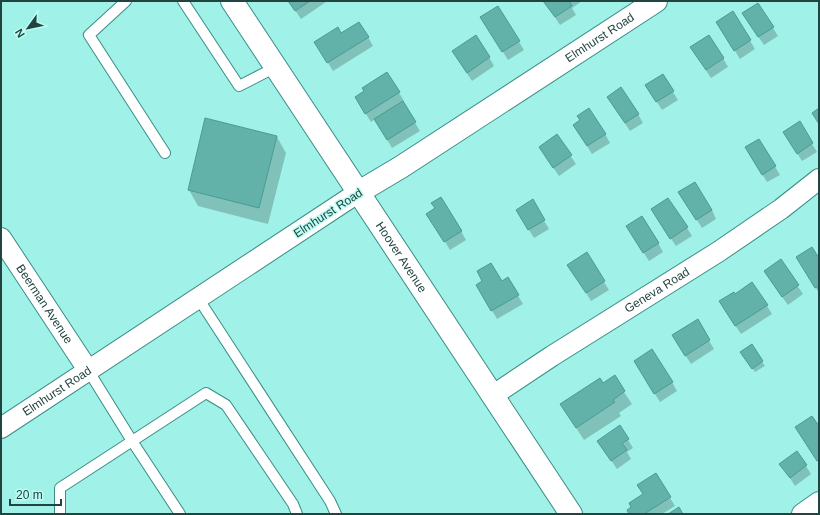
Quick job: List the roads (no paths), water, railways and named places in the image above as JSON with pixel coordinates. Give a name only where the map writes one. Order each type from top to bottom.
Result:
[{"type":"street","name":"Hoover Avenue","points":[[232,1],[570,514]]},
{"type":"street","name":"Elmhurst Road","points":[[1,428],[359,192],[408,162],[656,1]]},
{"type":"street","name":"Geneva Road","points":[[492,396],[552,356],[718,252],[781,209],[819,179]]},
{"type":"street","name":"Beerman Avenue","points":[[1,238],[88,370]]},
{"type":"street","points":[[802,514],[819,502]]},
{"type":"lane","points":[[126,1],[89,35],[165,153]]},
{"type":"lane","points":[[183,1],[239,86],[276,67]]},
{"type":"lane","points":[[198,298],[330,501],[336,514]]},
{"type":"lane","points":[[88,370],[180,514]]},
{"type":"lane","points":[[60,514],[60,488],[206,393],[226,405],[293,504],[297,514]]}]
